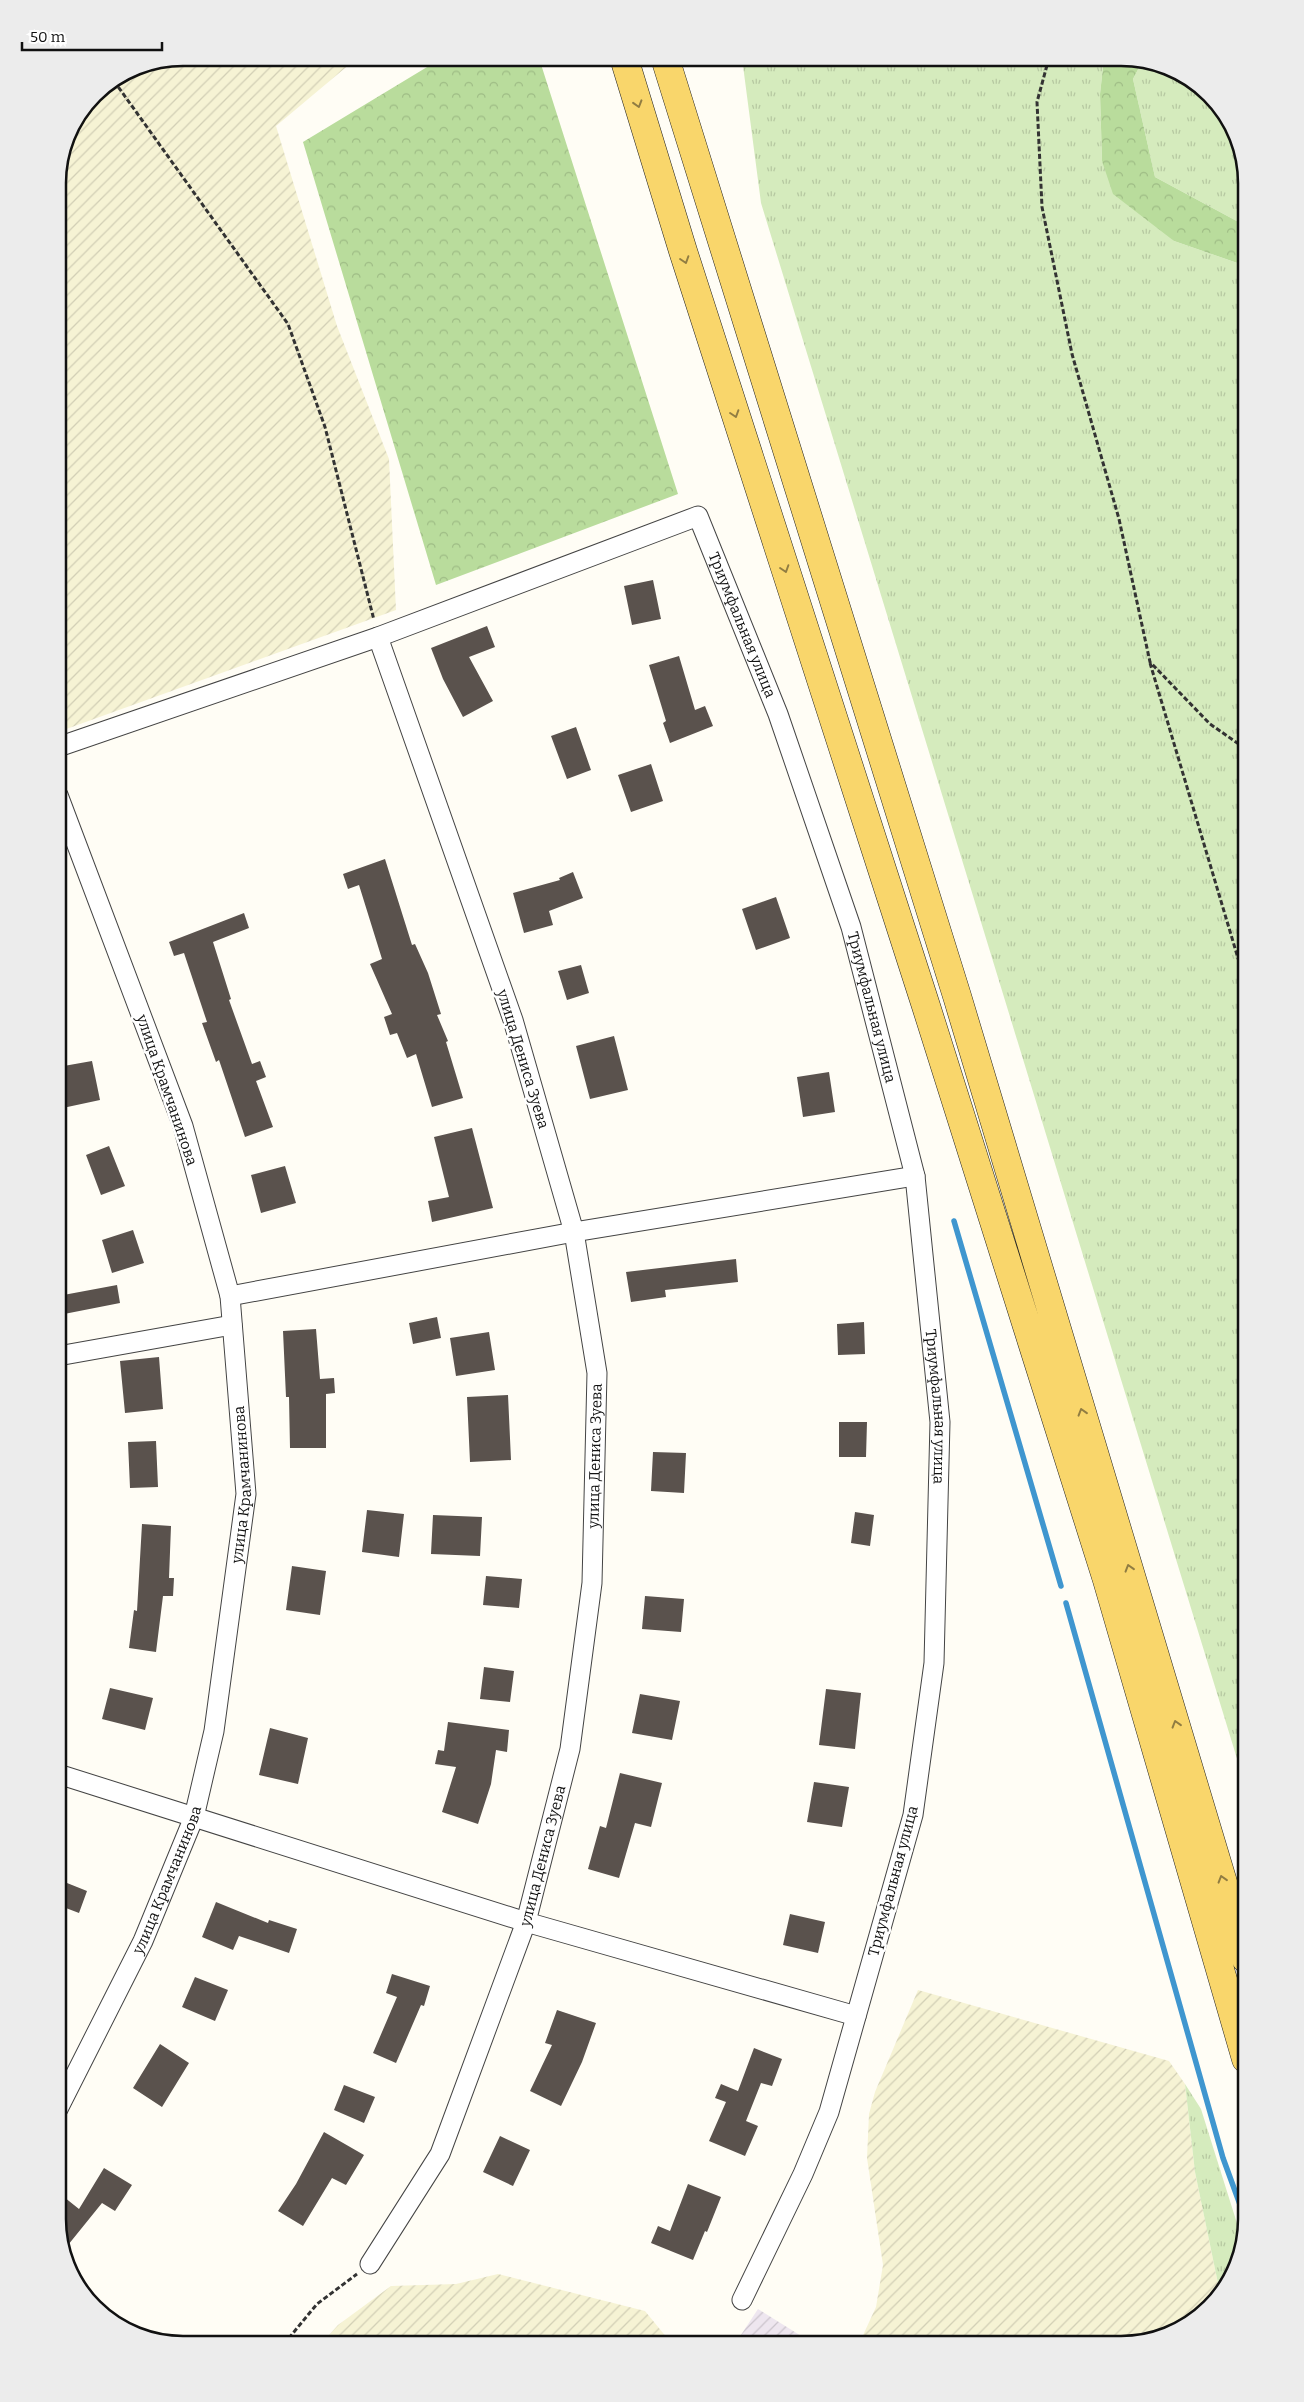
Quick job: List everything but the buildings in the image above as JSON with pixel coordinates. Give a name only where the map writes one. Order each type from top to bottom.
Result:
[{"type":"main road","points":[[627,67],[683,251],[926,1006],[1107,1580],[1238,2031]]},
{"type":"main road","points":[[668,67],[954,987],[1238,1933]]},
{"type":"street","name":"Триумфальная улица","points":[[378,637],[698,516],[778,714],[851,927],[915,1176],[940,1422],[934,1663],[913,1815],[830,2112],[804,2174],[742,2300]]},
{"type":"street","points":[[67,744],[378,637]]},
{"type":"street","name":"улица Дениса Зуева","points":[[370,2264],[440,2154],[526,1922],[570,1749],[592,1582],[597,1373],[574,1232],[513,1020],[378,637]]},
{"type":"street","name":"улица Крамчанинова","points":[[66,2093],[143,1941],[194,1816],[214,1731],[246,1494],[230,1296],[183,1126],[67,819]]},
{"type":"street","points":[[230,1296],[574,1232],[915,1176]]},
{"type":"street","points":[[66,1354],[232,1325]]},
{"type":"street","points":[[66,1777],[526,1922],[856,2016]]},
{"type":"path","points":[[1046,67],[1038,102],[1042,207],[1072,354],[1118,519],[1150,662],[1238,958]]},
{"type":"path","points":[[118,86],[288,324],[325,427],[378,637]]},
{"type":"path","points":[[1150,662],[1210,724],[1238,743]]},
{"type":"path","points":[[291,2335],[317,2304],[370,2264]]},
{"type":"shaded area","points":[[176,67],[346,67],[276,126],[337,326],[389,459],[396,610],[67,729],[67,168],[75,139],[90,112],[112,90],[132,78],[146,72]]},
{"type":"shaded area","points":[[918,1990],[1169,2061],[1185,2084],[1195,2172],[1218,2284],[1209,2296],[1186,2316],[1158,2330],[1143,2333],[1121,2336],[863,2336],[876,2307],[883,2265],[867,2158],[869,2114],[875,2092]]},
{"type":"shaded area","points":[[498,2274],[645,2311],[665,2336],[329,2335],[338,2325],[391,2286],[456,2284]]},
{"type":"shaded area","points":[[758,2309],[801,2336],[741,2336]]},
{"type":"green space","points":[[427,67],[542,67],[678,494],[436,585],[303,142]]},
{"type":"green space","points":[[743,67],[1103,67],[1100,94],[1102,161],[1174,241],[1238,263],[1238,1762],[761,203]]},
{"type":"green space","points":[[1103,67],[1139,68],[1133,79],[1155,177],[1238,222],[1238,263],[1174,241],[1113,194],[1102,161],[1100,94]]},
{"type":"green space","points":[[1139,68],[1158,72],[1186,86],[1198,95],[1214,112],[1232,146],[1237,168],[1238,222],[1155,177],[1133,79]]},
{"type":"green space","points":[[1185,2084],[1201,2109],[1238,2225],[1232,2256],[1218,2284],[1195,2172]]},
{"type":"waterway","points":[[954,1221],[1061,1586]]},
{"type":"waterway","points":[[1066,1603],[1223,2158],[1238,2199]]}]
